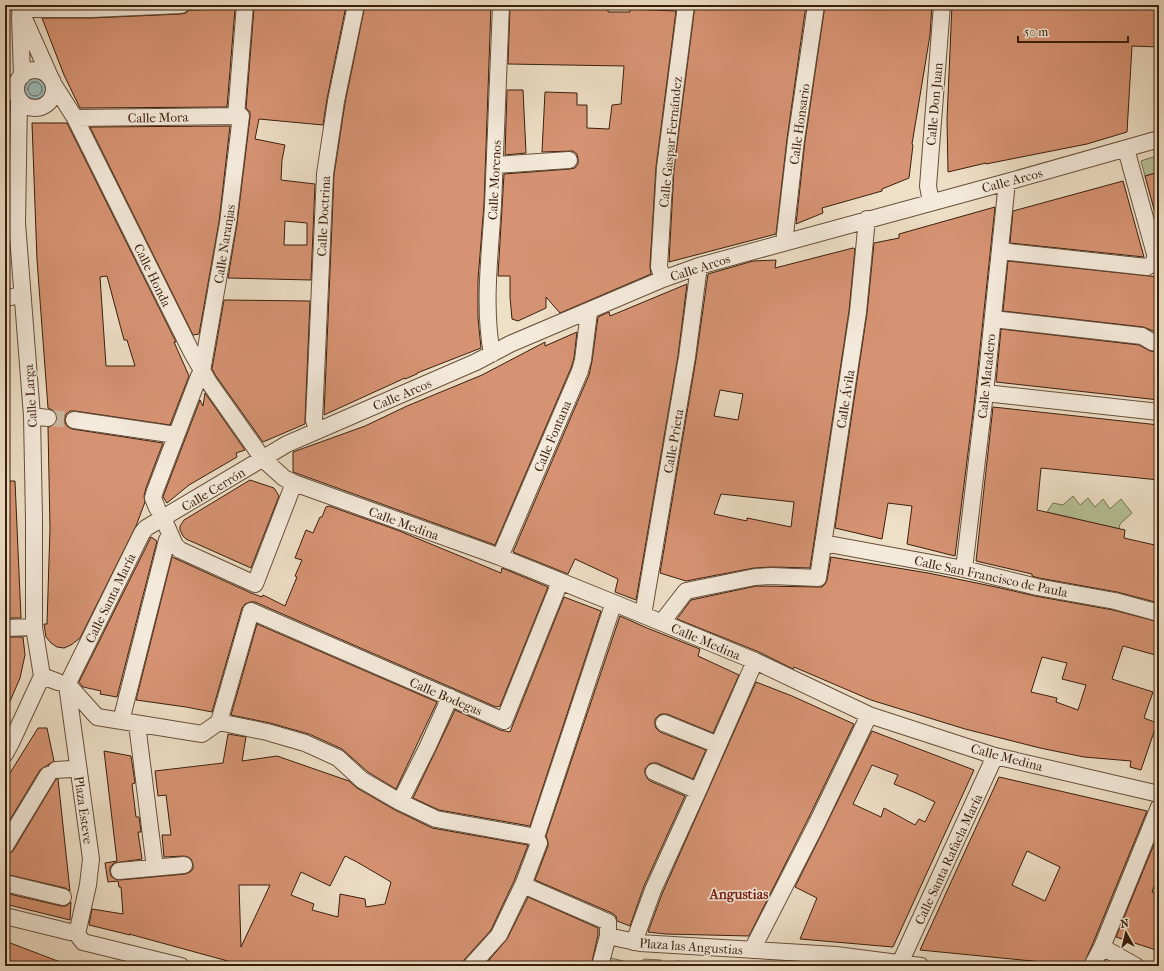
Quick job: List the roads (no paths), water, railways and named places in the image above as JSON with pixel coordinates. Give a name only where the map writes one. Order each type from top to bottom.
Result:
[{"type":"street","points":[[19,7],[92,10],[181,5]]},
{"type":"street","name":"Calle Naranjas","points":[[201,374],[228,223],[238,116],[245,5]]},
{"type":"street","name":"Calle Doctrina","points":[[317,430],[314,420],[325,174],[336,101],[356,5]]},
{"type":"street","name":"Calle Morenos","points":[[492,354],[488,332],[489,281],[495,165],[500,5]]},
{"type":"street","name":"Calle Gaspar Fernández","points":[[663,279],[659,267],[665,168],[686,5]]},
{"type":"street","name":"Calle Honsario","points":[[784,243],[796,140],[816,5]]},
{"type":"street","name":"Calle Don Juan","points":[[931,202],[928,186],[942,5]]},
{"type":"street","points":[[19,7],[22,76]]},
{"type":"street","points":[[19,7],[53,82],[54,92],[52,98],[43,107],[30,108],[25,106],[18,99],[16,90],[17,84],[22,76],[29,71],[42,71],[53,82]]},
{"type":"street","name":"Calle Honda","points":[[53,82],[75,118],[201,374],[208,381],[264,459]]},
{"type":"street","name":"Calle Larga","points":[[18,99],[11,221],[22,295],[32,416],[34,627],[42,676]]},
{"type":"street","name":"Calle Mora","points":[[75,118],[238,116]]},
{"type":"street","name":"Calle Arcos","points":[[264,459],[287,444],[383,403],[492,354],[510,344],[589,312],[663,279],[699,266],[1159,139]]},
{"type":"street","points":[[1000,251],[1147,267],[1153,264],[1156,260],[1155,254],[1126,149]]},
{"type":"street","points":[[495,165],[570,160]]},
{"type":"street","name":"Calle Matadero","points":[[964,569],[985,393],[1007,182]]},
{"type":"street","name":"Calle Ávila","points":[[662,622],[686,591],[755,577],[772,576],[818,578],[858,312],[867,219]]},
{"type":"street","name":"Calle Prieta","points":[[643,615],[687,357],[699,266]]},
{"type":"street","points":[[6,298],[22,295]]},
{"type":"street","name":"Calle Fontana","points":[[500,557],[580,371],[583,360],[589,312]]},
{"type":"street","points":[[992,319],[1142,336],[1152,342],[1159,343]]},
{"type":"street","points":[[201,374],[153,498],[175,545],[180,550],[255,584],[294,484]]},
{"type":"street","points":[[985,393],[1159,412]]},
{"type":"street","points":[[32,416],[48,418]]},
{"type":"street","points":[[74,420],[176,436]]},
{"type":"street","name":"Calle Medina","points":[[264,459],[284,478],[294,484],[500,557],[662,622],[755,661],[869,715],[995,756],[1159,794]]},
{"type":"street","name":"Calle Cerrón","points":[[160,513],[264,459]]},
{"type":"street","name":"Calle Santa María","points":[[65,686],[142,533],[160,513]]},
{"type":"street","points":[[121,721],[167,540]]},
{"type":"street","name":"Calle San Francisco de Paula","points":[[823,543],[964,569],[1037,587],[1115,601],[1159,613]]},
{"type":"street","name":"Calle Bodegas","points":[[220,722],[251,611],[504,720],[560,582]]},
{"type":"street","points":[[471,966],[499,935],[523,885],[539,843],[536,837],[611,611]]},
{"type":"street","points":[[5,628],[34,627]]},
{"type":"street","points":[[634,942],[653,890],[755,661]]},
{"type":"street","points":[[5,754],[42,676],[65,686],[97,717],[202,734],[220,722],[267,732],[306,743],[338,758],[362,780],[400,802],[436,819],[536,837]]},
{"type":"street","name":"Plaza Esteve","points":[[65,686],[91,859],[88,885],[74,933]]},
{"type":"street","points":[[400,802],[428,746],[450,697]]},
{"type":"street","points":[[752,950],[817,823],[869,715]]},
{"type":"street","points":[[664,723],[718,744]]},
{"type":"street","points":[[137,724],[155,868]]},
{"type":"street","name":"Calle Santa Rafaela María","points":[[900,963],[995,756]]},
{"type":"street","points":[[5,846],[58,771]]},
{"type":"street","points":[[654,772],[698,791]]},
{"type":"street","points":[[1092,966],[1102,947],[1159,807]]},
{"type":"street","points":[[119,871],[184,865]]},
{"type":"street","points":[[5,883],[70,898]]},
{"type":"street","points":[[523,885],[608,922],[608,936],[600,966]]},
{"type":"street","points":[[5,916],[74,933],[83,942],[181,966]]},
{"type":"street","name":"Plaza las Angustias","points":[[608,936],[634,942],[836,955],[921,966]]},
{"type":"street","points":[[1102,947],[1136,966]]},
{"type":"street","points":[[823,966],[827,959],[836,955]]},
{"type":"water","points":[[35,78],[43,81],[46,89],[43,97],[35,100],[27,97],[24,89],[27,81]]},
{"type":"tunnel","points":[[48,418],[74,420]]},
{"type":"district","name":"Angustias","points":[[739,894]]}]
